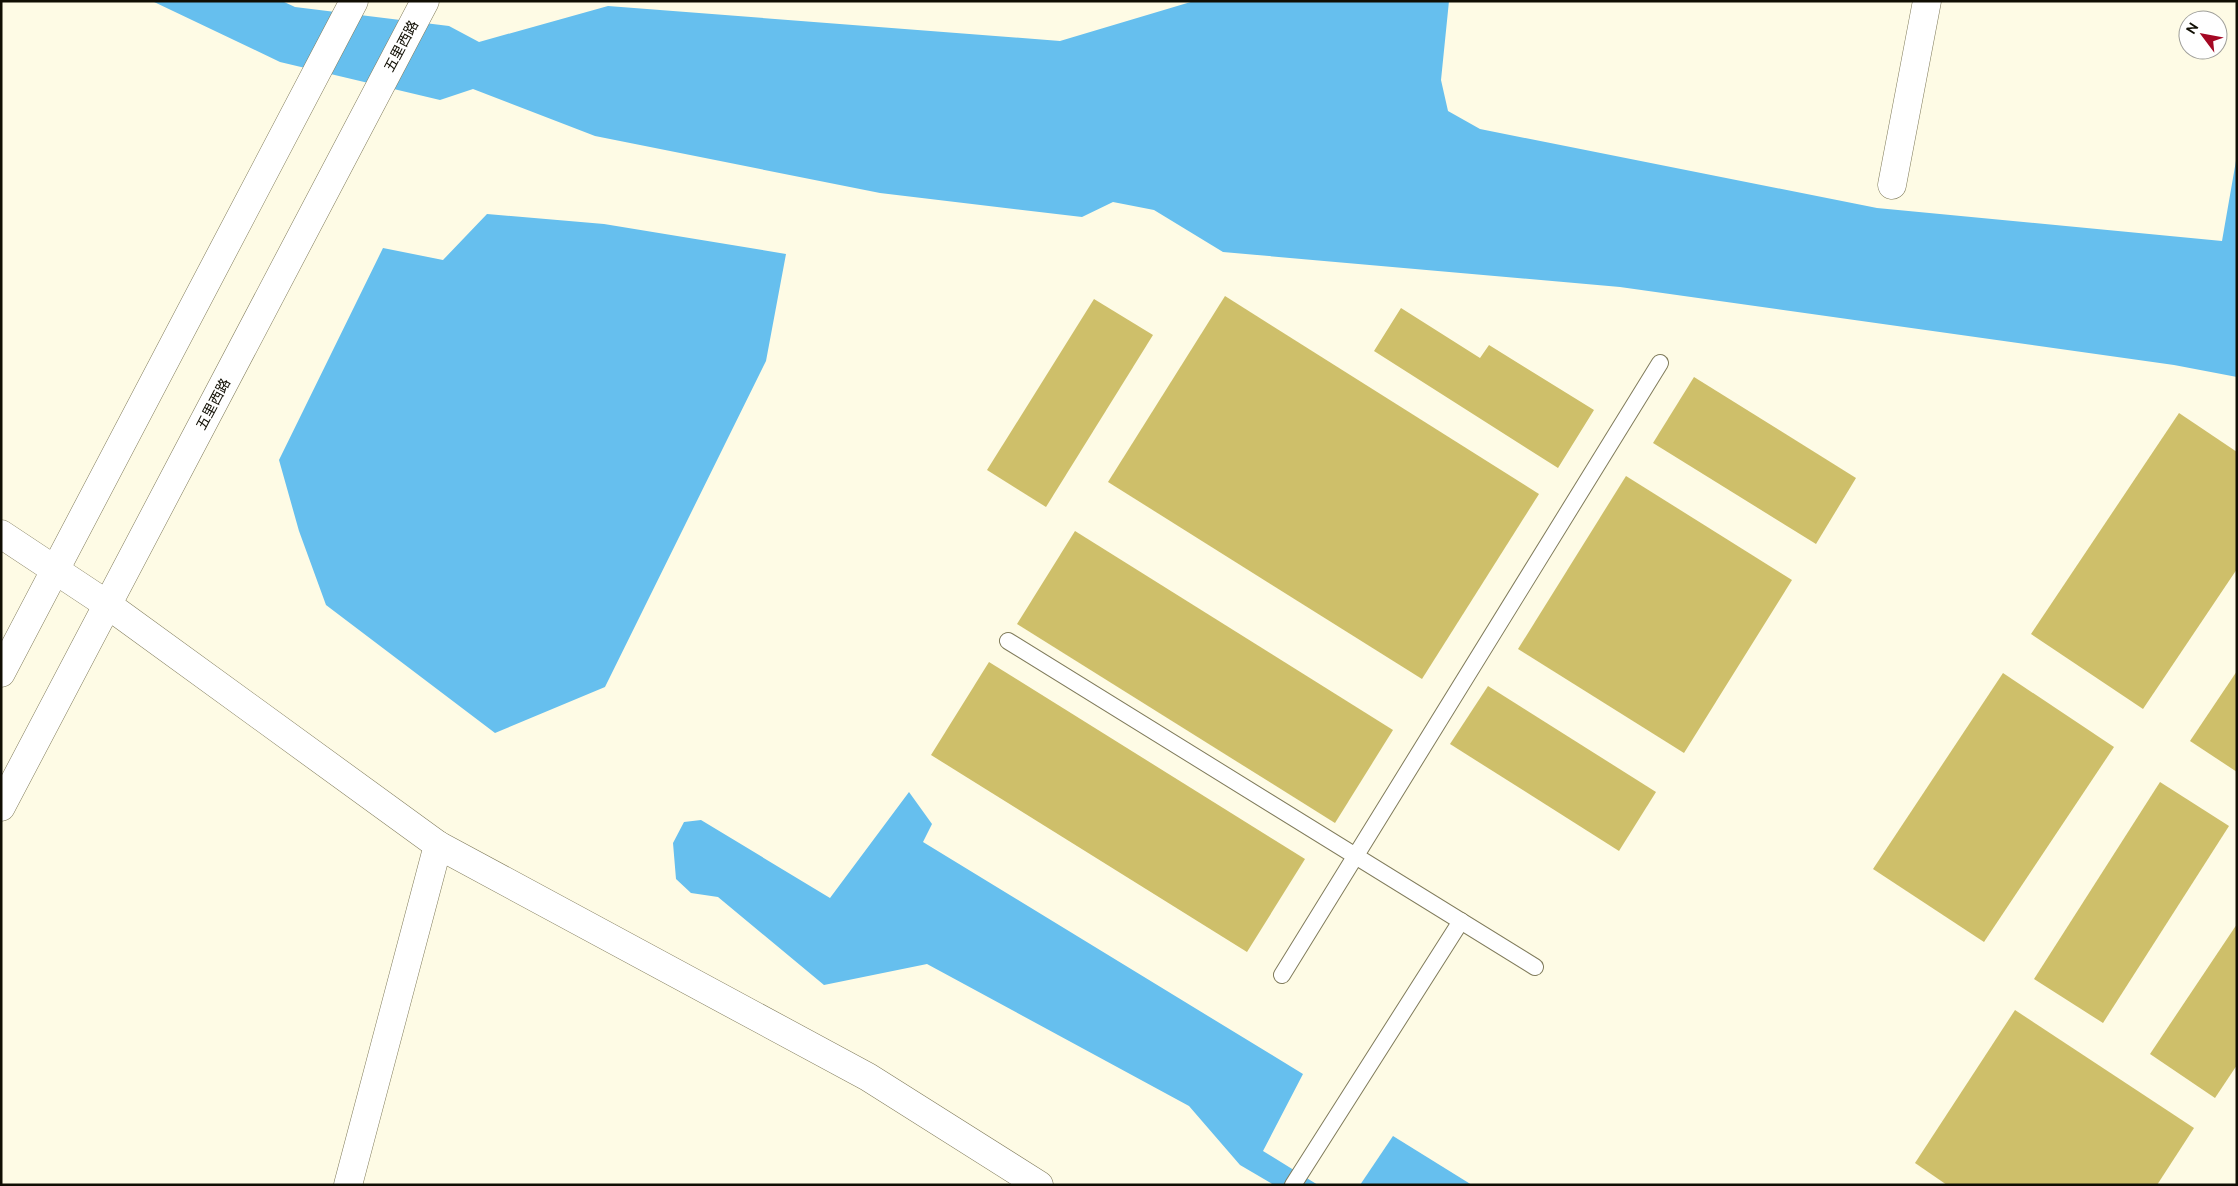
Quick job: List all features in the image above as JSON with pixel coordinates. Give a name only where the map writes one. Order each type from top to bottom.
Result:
[{"type":"main road","points":[[1,673],[354,1]]},
{"type":"main road","name":"五里西路","points":[[1,807],[425,1]]},
{"type":"main road","points":[[1892,185],[1927,1]]},
{"type":"main road","points":[[1,534],[55,568],[108,605],[438,845],[868,1077],[1039,1185]]},
{"type":"main road","points":[[348,1185],[438,845]]},
{"type":"lane","points":[[1282,975],[1660,363]]},
{"type":"lane","points":[[1008,640],[1535,967]]},
{"type":"lane","points":[[1294,1185],[1461,921]]},
{"type":"water","points":[[152,1],[282,1],[295,7],[449,26],[479,42],[608,6],[1060,41],[1194,1],[1449,1],[1441,80],[1448,111],[1480,129],[1877,208],[2222,241],[2237,155],[2237,377],[2174,365],[1620,287],[1223,252],[1154,210],[1113,202],[1082,217],[880,193],[595,136],[473,89],[440,100],[280,62]]},
{"type":"water","points":[[487,214],[604,224],[786,254],[766,361],[605,687],[495,733],[326,605],[299,531],[279,460],[383,248],[443,260]]},
{"type":"water","points":[[909,792],[932,824],[923,842],[1303,1074],[1263,1151],[1318,1185],[1274,1185],[1240,1165],[1189,1106],[927,964],[824,985],[718,897],[691,893],[676,879],[673,843],[684,822],[701,820],[830,898]]},
{"type":"water","points":[[1393,1136],[1472,1185],[1360,1185]]},
{"type":"building","points":[[1225,296],[1539,494],[1422,679],[1108,482]]},
{"type":"building","points":[[1094,299],[1153,335],[1046,507],[987,470]]},
{"type":"building","points":[[1401,308],[1480,358],[1489,345],[1594,410],[1558,468],[1374,351]]},
{"type":"building","points":[[1694,377],[1856,478],[1816,544],[1653,443]]},
{"type":"building","points":[[2179,413],[2237,452],[2237,569],[2143,709],[2031,634]]},
{"type":"building","points":[[1626,476],[1792,580],[1684,753],[1518,649]]},
{"type":"building","points":[[1075,531],[1393,730],[1335,823],[1017,624]]},
{"type":"building","points":[[989,662],[1305,859],[1247,952],[931,755]]},
{"type":"building","points":[[2237,671],[2237,772],[2190,741]]},
{"type":"building","points":[[2003,673],[2114,747],[1984,942],[1873,869]]},
{"type":"building","points":[[1488,686],[1656,792],[1619,851],[1450,744]]},
{"type":"building","points":[[2160,782],[2229,826],[2103,1023],[2034,979]]},
{"type":"building","points":[[2237,924],[2237,1065],[2215,1098],[2150,1054]]},
{"type":"building","points":[[2015,1010],[2194,1128],[2157,1185],[1947,1185],[1915,1163]]}]
